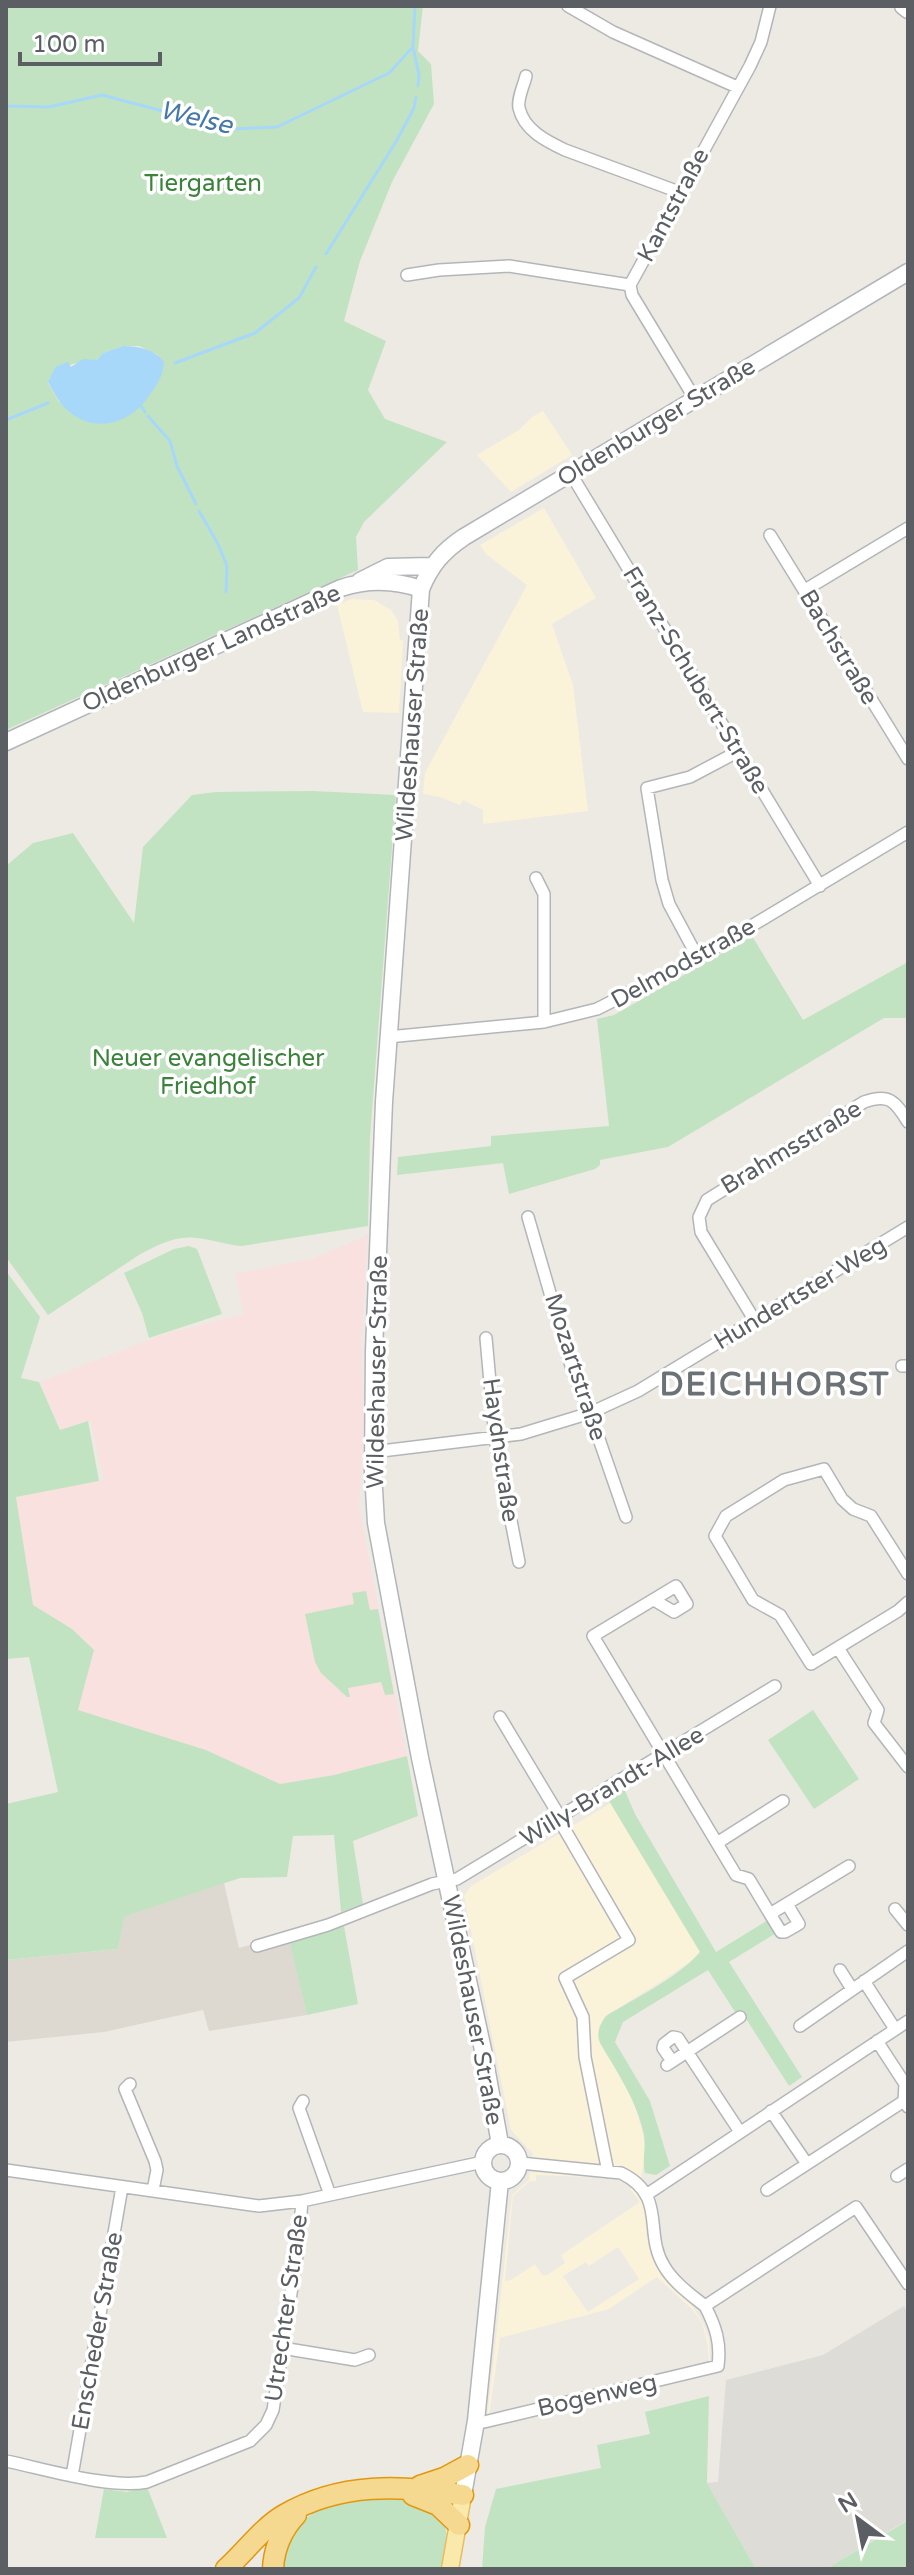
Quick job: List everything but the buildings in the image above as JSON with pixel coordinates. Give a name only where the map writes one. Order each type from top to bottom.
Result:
[{"type":"highway","points":[[407,2488],[444,2478],[468,2465]]},
{"type":"highway","points":[[407,2488],[438,2505],[459,2525]]},
{"type":"highway","points":[[226,2569],[284,2515],[334,2494],[407,2488],[463,2495]]},
{"type":"highway","points":[[273,2569],[274,2553],[280,2538],[304,2506]]},
{"type":"main road","name":"Oldenburger Straße","points":[[421,589],[431,566],[447,548],[908,272]]},
{"type":"main road","points":[[359,582],[388,567],[431,566]]},
{"type":"main road","name":"Oldenburger Landstraße","points":[[6,742],[359,582],[401,582],[421,589]]},
{"type":"main road","name":"Wildeshauser Straße","points":[[421,589],[388,1037],[374,1351],[376,1523],[500,2144]]},
{"type":"main road","name":"Wildeshauser Straße","points":[[500,2181],[488,2175],[483,2162],[491,2147],[500,2144],[513,2149],[520,2163]]},
{"type":"main road","points":[[450,2569],[476,2421],[500,2181],[510,2179],[520,2163]]},
{"type":"street","points":[[568,6],[613,32],[737,87]]},
{"type":"street","name":"Kantstraße","points":[[695,399],[632,295],[630,285],[761,42],[770,6]]},
{"type":"street","points":[[526,76],[518,106],[528,128],[565,150],[679,192]]},
{"type":"street","points":[[407,275],[509,266],[630,285]]},
{"type":"street","name":"Franz-Schubert-Straße","points":[[571,474],[820,886]]},
{"type":"street","points":[[805,590],[908,528]]},
{"type":"street","name":"Bachstraße","points":[[770,535],[908,759]]},
{"type":"street","points":[[698,958],[669,904],[662,880],[647,788],[690,777],[739,751]]},
{"type":"street","name":"Delmodstraße","points":[[388,1037],[544,1022],[597,1009],[698,958],[908,832]]},
{"type":"street","points":[[536,878],[544,894],[544,1022]]},
{"type":"street","name":"Brahmsstraße","points":[[755,1321],[701,1232],[699,1217],[707,1200],[874,1098],[896,1103],[908,1122]]},
{"type":"street","name":"Mozartstraße","points":[[528,1217],[572,1369],[626,1517]]},
{"type":"street","name":"Hundertster Weg","points":[[373,1452],[521,1434],[590,1413],[638,1391],[908,1227]]},
{"type":"street","name":"Haydnstraße","points":[[486,1338],[495,1438],[519,1562]]},
{"type":"street","points":[[908,1574],[871,1516],[853,1509],[842,1499],[824,1469],[784,1480],[726,1516],[715,1536],[753,1600],[780,1615],[811,1664],[908,1602]]},
{"type":"street","points":[[654,1600],[593,1636],[736,1875],[749,1879],[781,1932],[799,1924],[787,1904]]},
{"type":"street","points":[[838,1648],[878,1710],[874,1723],[908,1767]]},
{"type":"street","name":"Willy-Brandt-Allee","points":[[257,1946],[328,1925],[432,1884],[457,1879],[775,1686]]},
{"type":"street","points":[[500,1717],[629,1940],[565,1978],[583,2017],[585,2057],[608,2172]]},
{"type":"street","points":[[717,1843],[783,1801]]},
{"type":"street","points":[[770,1914],[849,1866]]},
{"type":"street","points":[[895,1909],[908,1925]]},
{"type":"street","points":[[800,2026],[908,1951]]},
{"type":"street","points":[[840,1970],[852,1989]]},
{"type":"street","points":[[864,1981],[895,2029]]},
{"type":"street","points":[[740,2017],[687,2051],[669,2063],[663,2048],[673,2037],[678,2038],[687,2051],[740,2132]]},
{"type":"street","points":[[646,2195],[908,2021]]},
{"type":"street","points":[[767,2190],[906,2098],[905,2084],[877,2041]]},
{"type":"street","points":[[130,2084],[125,2089],[157,2170],[153,2190]]},
{"type":"street","points":[[303,2101],[299,2108],[330,2195]]},
{"type":"street","points":[[771,2111],[807,2164]]},
{"type":"street","points":[[6,2170],[259,2206],[302,2201],[483,2162]]},
{"type":"street","points":[[520,2163],[621,2173],[634,2179],[646,2195],[654,2217],[655,2244],[664,2267],[705,2306],[856,2207],[908,2284]]},
{"type":"street","points":[[897,2176],[908,2169]]},
{"type":"street","name":"Enscheder Straße","points":[[72,2476],[122,2187]]},
{"type":"street","name":"Utrechter Straße","points":[[6,2461],[72,2476],[133,2485],[250,2441],[266,2425],[273,2410],[298,2248],[302,2201]]},
{"type":"street","name":"Bogenweg","points":[[476,2421],[484,2422],[718,2366],[720,2348],[715,2326],[705,2306]]},
{"type":"street","points":[[282,2348],[355,2360],[369,2355]]},
{"type":"shaded area","points":[[543,411],[572,455],[511,492],[477,455],[519,430]]},
{"type":"shaded area","points":[[544,508],[596,598],[552,624],[573,685],[588,811],[483,824],[483,810],[463,800],[460,805],[423,794],[425,773],[527,585],[486,554],[480,545]]},
{"type":"shaded area","points":[[351,599],[374,600],[391,610],[398,621],[400,640],[403,641],[399,713],[363,712],[337,605]]},
{"type":"shaded area","points":[[368,1235],[361,1341],[364,1421],[359,1507],[407,1756],[334,1775],[280,1784],[206,1750],[78,1711],[72,1629],[33,1606],[16,1497],[104,1480],[90,1420],[61,1430],[40,1382],[162,1335],[244,1314],[235,1274],[314,1258]]},
{"type":"shaded area","points":[[611,1803],[700,1952],[665,1979],[606,2016],[598,2037],[633,2100],[643,2133],[646,2152],[638,2194],[649,2219],[646,2233],[654,2261],[668,2283],[692,2306],[703,2323],[709,2340],[710,2364],[487,2419],[512,2195],[529,2180],[533,2154],[511,2130],[464,1896],[471,1886]],"holes":[[[536,2175],[612,2178],[632,2186],[630,2189],[640,2202],[561,2255],[565,2263],[547,2275],[542,2275],[535,2264],[505,2281],[513,2196],[530,2181],[536,2181]],[[618,2247],[639,2279],[588,2312],[563,2276],[586,2262],[589,2266]],[[657,2277],[692,2309],[702,2323],[709,2362],[489,2416],[500,2338],[609,2309]]]},
{"type":"shaded area","points":[[224,1883],[239,1948],[289,1934],[307,2015],[209,2031],[203,2010],[104,2032],[6,2042],[6,1960],[118,1949],[123,1917]]},
{"type":"shaded area","points":[[904,2306],[908,2314],[908,2523],[906,2521],[826,2569],[756,2569],[707,2483],[718,2482],[726,2380],[823,2355]]},
{"type":"green space","name":"Tiergarten","points":[[6,6],[423,6],[418,51],[431,64],[434,104],[392,182],[360,261],[344,321],[386,341],[368,390],[385,419],[447,442],[364,522],[356,537],[358,570],[6,730]],"holes":[[[123,346],[139,346],[158,355],[59,402],[48,383],[55,367],[97,360],[103,353]]]},
{"type":"green space","name":"Neuer evangelischer Friedhof","points":[[313,791],[396,795],[370,1138],[368,1226],[242,1246],[196,1238],[173,1240],[139,1255],[48,1315],[6,1257],[6,866],[33,843],[73,833],[134,923],[143,847],[192,795]]},
{"type":"green space","points":[[752,936],[803,1020],[908,962],[908,1018],[884,1018],[668,1147],[600,1160],[600,1165],[595,1169],[509,1194],[503,1163],[397,1175],[398,1157],[491,1146],[491,1136],[609,1126],[597,1019],[614,1015]]},
{"type":"green space","points":[[189,1246],[197,1249],[222,1314],[149,1338],[142,1313],[124,1273],[174,1249]]},
{"type":"green space","points":[[6,1271],[40,1317],[21,1378],[39,1382],[60,1430],[88,1421],[99,1481],[16,1497],[33,1605],[72,1629],[94,1650],[78,1710],[206,1750],[280,1784],[334,1775],[407,1756],[418,1816],[353,1841],[363,1904],[341,1912],[334,1835],[293,1836],[287,1877],[240,1878],[124,1917],[118,1949],[6,1960],[6,1804],[58,1792],[29,1657],[6,1659]]},
{"type":"green space","points":[[366,1591],[370,1610],[378,1609],[394,1694],[385,1695],[381,1682],[348,1688],[350,1697],[347,1697],[321,1673],[315,1662],[305,1614],[354,1604],[352,1593]]},
{"type":"green space","points":[[813,1710],[859,1779],[814,1809],[768,1740]]},
{"type":"green space","points":[[623,1786],[635,1814],[716,1952],[768,1920],[776,1933],[729,1962],[802,2077],[789,2086],[743,2014],[735,2012],[708,1970],[623,2022],[615,2042],[650,2101],[670,2166],[656,2175],[645,2173],[641,2122],[626,2087],[600,2043],[600,2025],[606,2016],[668,1979],[700,1952],[606,1796]]},
{"type":"green space","points":[[344,1926],[358,2004],[307,2015],[290,1943]]},
{"type":"green space","points":[[709,2396],[707,2483],[756,2569],[482,2569],[485,2527],[496,2489],[601,2468],[597,2445],[650,2434],[645,2412]]},
{"type":"green space","points":[[147,2487],[167,2538],[95,2538],[104,2489],[127,2492]]},
{"type":"green space","points":[[367,2497],[414,2503],[435,2512],[446,2530],[440,2569],[281,2569],[290,2539],[311,2515],[334,2503]]},
{"type":"green space","points":[[907,2521],[908,2569],[826,2569]]},
{"type":"water","points":[[123,346],[146,349],[164,362],[160,378],[138,409],[118,421],[96,424],[75,416],[65,408],[48,382],[55,367],[68,362],[71,367],[83,359],[97,360],[103,353]]},
{"type":"waterway","name":"Welse","points":[[6,106],[49,107],[102,95],[231,129],[277,127],[389,73],[413,47],[415,6]]},
{"type":"waterway","name":"Welse","points":[[413,47],[418,86]]},
{"type":"waterway","name":"Welse","points":[[326,254],[397,140],[414,108],[416,97]]},
{"type":"waterway","name":"Welse","points":[[175,363],[255,333],[299,298],[316,267]]},
{"type":"waterway","name":"Welse","points":[[6,420],[48,403]]},
{"type":"waterway","points":[[141,406],[145,412]]},
{"type":"waterway","points":[[148,416],[170,441],[177,466],[196,504]]},
{"type":"waterway","points":[[199,511],[227,566],[226,592]]},
{"type":"district","name":"DEICHHORST","points":[[775,1384]]}]
